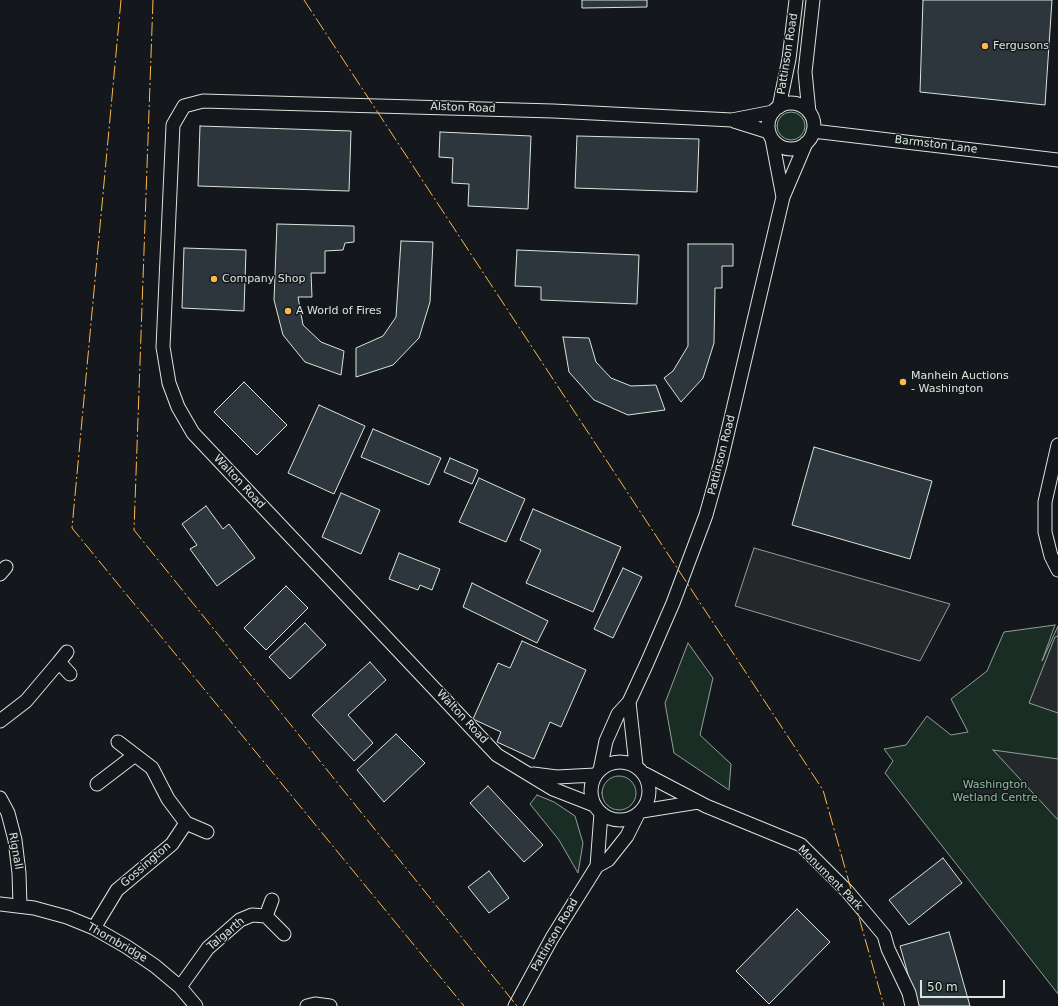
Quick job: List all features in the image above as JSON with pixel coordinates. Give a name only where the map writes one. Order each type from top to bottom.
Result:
[{"type":"street","name":"Pattinson Road","points":[[776,110],[788,59],[796,0]]},
{"type":"street","name":"Pattinson Road","points":[[809,112],[805,72],[813,0]]},
{"type":"street","name":"Alston Road","points":[[194,104],[203,101],[545,111],[732,120],[776,110]]},
{"type":"street","name":"Walton Road","points":[[194,104],[184,106],[173,125],[164,347],[169,383],[178,407],[193,433],[497,755],[553,789],[598,809]]},
{"type":"street","points":[[784,104],[793,104],[801,106],[809,112],[813,119],[811,138],[798,148],[788,149],[778,144],[770,136],[768,124],[776,110],[784,104]]},
{"type":"street","name":"Alston Road","points":[[732,120],[770,136]]},
{"type":"street","name":"Barmston Lane","points":[[813,130],[1058,160]]},
{"type":"street","name":"Pattinson Road","points":[[770,136],[783,197]]},
{"type":"street","name":"Pattinson Road","points":[[597,772],[606,741],[618,714],[628,702],[673,603],[706,515],[720,465],[783,197],[806,143]]},
{"type":"street","points":[[1058,445],[1045,502],[1045,532],[1051,556],[1058,570]]},
{"type":"street","points":[[2,716],[26,701],[67,652]]},
{"type":"street","points":[[59,662],[70,674]]},
{"type":"street","points":[[628,702],[640,770]]},
{"type":"street","points":[[118,742],[152,768],[168,799],[186,823],[207,832]]},
{"type":"street","points":[[97,784],[135,755]]},
{"type":"street","points":[[640,813],[647,803],[650,793],[649,783],[640,770],[627,762],[617,761],[608,764],[597,772],[591,790],[592,798],[598,809],[609,818],[619,820],[629,819],[640,813],[698,802]]},
{"type":"street","name":"Monument Park","points":[[640,770],[706,806],[801,845],[847,891],[884,935],[888,949],[909,993],[912,1006]]},
{"type":"street","name":"Walton Road","points":[[529,774],[557,777],[597,772]]},
{"type":"street","name":"Rignall","points":[[0,798],[8,814],[15,840],[19,872],[20,906]]},
{"type":"street","name":"Pattinson Road","points":[[597,866],[598,809]]},
{"type":"street","name":"Pattinson Road","points":[[515,1006],[552,938],[597,866],[608,860],[627,836],[640,813]]},
{"type":"street","name":"Gossington","points":[[94,928],[117,890],[172,844],[186,823]]},
{"type":"street","points":[[272,900],[266,916],[284,934]]},
{"type":"street","name":"Thornbridge","points":[[0,904],[20,906],[67,917],[94,928],[155,966],[180,987],[196,1006]]},
{"type":"street","name":"Talgarth","points":[[180,987],[208,948],[240,920],[252,915],[266,916]]},
{"type":"street","points":[[307,1006],[315,1004],[330,1006]]},
{"type":"green space","points":[[791,112],[801,116],[805,126],[801,136],[791,140],[781,136],[777,126],[781,116]]},
{"type":"green space","name":"Washington Wetland Centre","points":[[1055,625],[1042,661],[1058,626],[1058,994],[885,773],[893,761],[884,749],[906,745],[927,716],[951,735],[968,732],[951,699],[987,671],[1004,632]]},
{"type":"green space","points":[[688,643],[713,678],[700,735],[731,764],[729,790],[674,753],[665,703]]},
{"type":"green space","points":[[619,776],[631,781],[636,793],[631,805],[619,810],[607,805],[602,793],[607,781]]},
{"type":"green space","points":[[537,795],[554,802],[575,816],[583,843],[578,873],[559,840],[530,804]]},
{"type":"shaded area","points":[[754,548],[950,604],[920,661],[735,606]]},
{"type":"shaded area","points":[[1058,636],[1058,713],[1029,703],[1055,637]]},
{"type":"shaded area","name":"Washington Wetland Centre","points":[[993,750],[1058,759],[1058,820]]},
{"type":"building","points":[[582,0],[647,0],[647,7],[582,8]]},
{"type":"building","name":"Fergusons","points":[[923,0],[1052,0],[1045,105],[920,92]]},
{"type":"building","points":[[200,126],[351,131],[349,191],[198,186]]},
{"type":"building","points":[[440,132],[531,136],[528,209],[468,206],[469,184],[452,183],[453,158],[439,157]]},
{"type":"building","points":[[577,136],[699,139],[697,192],[575,188]]},
{"type":"building","points":[[277,224],[354,226],[354,242],[345,243],[343,250],[325,251],[325,273],[311,273],[312,297],[298,297],[303,325],[321,342],[344,351],[341,375],[305,362],[283,335],[274,300]]},
{"type":"building","points":[[401,241],[433,242],[430,302],[419,338],[393,365],[356,377],[356,348],[383,336],[396,317]]},
{"type":"building","points":[[688,244],[733,244],[733,266],[722,266],[722,288],[715,288],[714,343],[703,378],[681,402],[664,378],[673,371],[688,346]]},
{"type":"building","name":"Company Shop","points":[[184,248],[246,250],[244,311],[182,308]]},
{"type":"building","points":[[517,250],[639,255],[637,304],[541,300],[541,287],[515,286]]},
{"type":"building","points":[[563,337],[589,338],[596,362],[611,378],[631,386],[656,385],[665,410],[628,415],[594,400],[569,372]]},
{"type":"building","points":[[244,382],[287,425],[257,455],[214,412]]},
{"type":"building","points":[[319,405],[365,426],[334,494],[288,473]]},
{"type":"building","points":[[373,429],[441,458],[429,485],[361,457]]},
{"type":"building","points":[[814,447],[932,481],[910,559],[792,525]]},
{"type":"building","points":[[450,458],[478,470],[472,484],[444,472]]},
{"type":"building","points":[[479,478],[525,499],[506,542],[459,522]]},
{"type":"building","points":[[341,493],[380,510],[361,554],[322,537]]},
{"type":"building","points":[[206,506],[223,529],[229,524],[255,558],[217,586],[190,549],[197,545],[182,524]]},
{"type":"building","points":[[533,509],[621,547],[593,612],[526,583],[541,550],[520,540]]},
{"type":"building","points":[[399,553],[440,569],[432,590],[420,585],[418,590],[389,579]]},
{"type":"building","points":[[623,568],[642,577],[613,638],[594,629]]},
{"type":"building","points":[[472,583],[548,621],[537,643],[463,607]]},
{"type":"building","points":[[286,586],[308,608],[266,650],[244,628]]},
{"type":"building","points":[[305,623],[326,645],[290,679],[269,657]]},
{"type":"building","points":[[522,641],[586,670],[561,727],[550,722],[534,759],[497,742],[501,732],[473,719],[498,663],[510,668]]},
{"type":"building","points":[[370,662],[386,680],[348,715],[373,743],[354,761],[312,715]]},
{"type":"building","points":[[396,734],[425,763],[384,802],[357,770]]},
{"type":"building","points":[[488,786],[543,845],[524,862],[470,803]]},
{"type":"building","points":[[943,858],[962,883],[909,925],[889,900]]},
{"type":"building","points":[[489,871],[509,898],[489,913],[468,887]]},
{"type":"building","points":[[797,909],[830,942],[769,1004],[736,971]]},
{"type":"building","points":[[949,932],[970,1006],[917,1006],[900,946]]},
{"type":"power","points":[[121,0],[72,528],[464,1006]]},
{"type":"power","points":[[153,0],[134,530],[517,1006]]},
{"type":"power","points":[[304,0],[823,790],[884,1006]]},
{"type":"place","name":"Fergusons","points":[[985,46]]},
{"type":"place","name":"Company Shop","points":[[214,279]]},
{"type":"place","name":"A World of Fires","points":[[288,311]]},
{"type":"place","name":"Manhein Auctions - Washington","points":[[903,382]]}]
